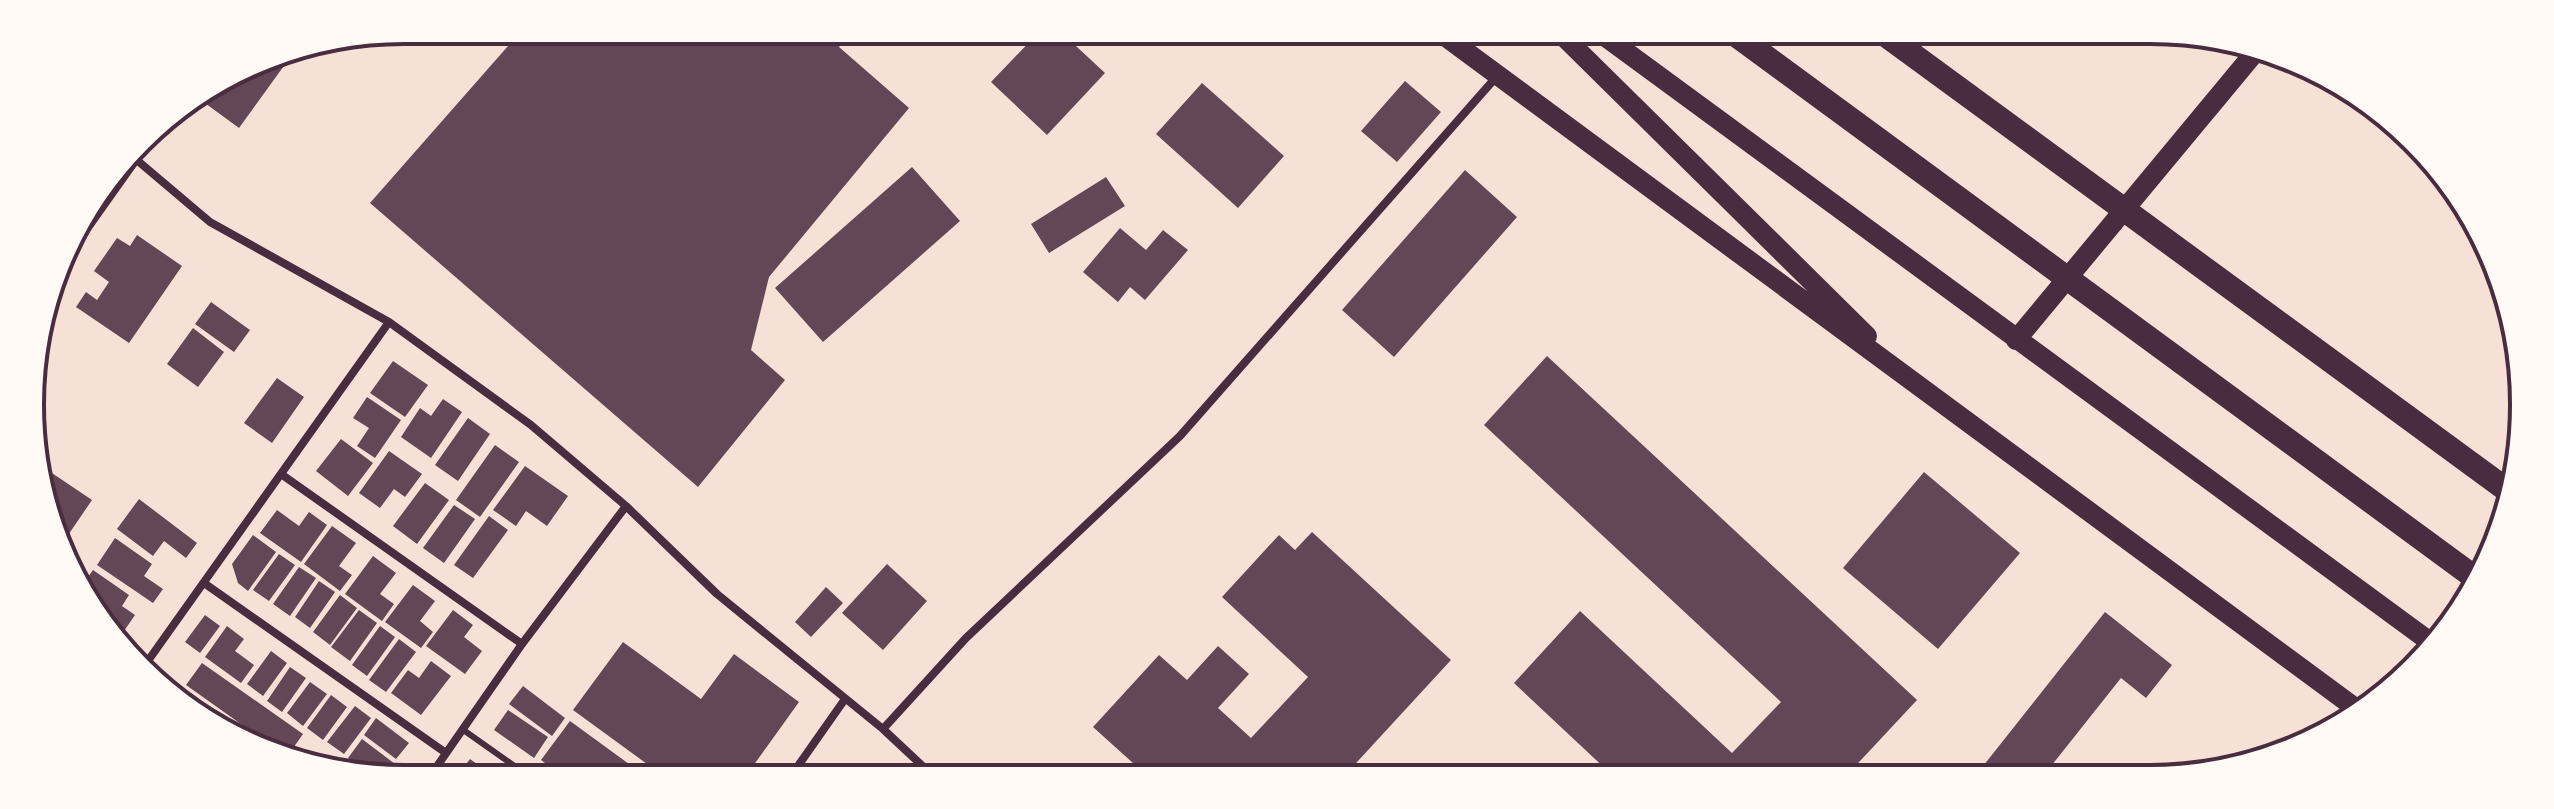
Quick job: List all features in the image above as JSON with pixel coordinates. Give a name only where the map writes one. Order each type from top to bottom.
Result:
[{"type":"highway","points":[[1748,44],[2468,573]]},
{"type":"highway","points":[[1898,44],[2501,485]]},
{"type":"main road","points":[[1456,44],[2350,704]]},
{"type":"main road","points":[[1571,44],[1919,386]]},
{"type":"main road","points":[[1615,44],[2424,638]]},
{"type":"main road","points":[[2016,340],[2250,58]]},
{"type":"street","points":[[883,729],[966,638],[1180,436],[1498,75]]},
{"type":"street","points":[[138,162],[210,222],[389,322],[531,425],[626,506],[717,594],[883,729],[921,765]]},
{"type":"street","points":[[150,659],[389,322]]},
{"type":"street","points":[[281,474],[522,644]]},
{"type":"street","points":[[438,765],[522,644],[626,506]]},
{"type":"street","points":[[204,583],[446,753]]},
{"type":"street","points":[[799,765],[845,699]]},
{"type":"lane","points":[[462,729],[513,765]]},
{"type":"building","points":[[510,44],[841,44],[839,47],[909,108],[769,277],[751,350],[785,380],[698,487],[370,203]]},
{"type":"building","points":[[1027,44],[1074,44],[1105,73],[1047,135],[991,82]]},
{"type":"building","points":[[285,64],[239,128],[206,104],[245,81]]},
{"type":"building","points":[[1405,81],[1441,112],[1397,162],[1361,131]]},
{"type":"building","points":[[1202,83],[1284,156],[1238,208],[1156,134]]},
{"type":"building","points":[[912,167],[960,221],[823,342],[775,288]]},
{"type":"building","points":[[1465,170],[1517,217],[1394,357],[1342,310]]},
{"type":"building","points":[[1106,177],[1125,206],[1049,253],[1031,224]]},
{"type":"building","points":[[1120,228],[1146,250],[1163,230],[1188,250],[1145,300],[1130,287],[1118,302],[1083,272]]},
{"type":"building","points":[[137,235],[182,266],[129,343],[76,307],[86,292],[97,300],[109,282],[94,271],[117,238],[130,246]]},
{"type":"building","points":[[211,302],[250,330],[234,352],[195,324]]},
{"type":"building","points":[[193,328],[224,352],[198,387],[167,364]]},
{"type":"building","points":[[1547,356],[1917,700],[1856,765],[1601,765],[1514,683],[1580,611],[1732,753],[1781,702],[1484,425]]},
{"type":"building","points":[[393,361],[428,385],[405,417],[370,393]]},
{"type":"building","points":[[277,378],[304,397],[272,443],[244,423]]},
{"type":"building","points":[[367,397],[401,420],[375,458],[357,446],[369,428],[353,418]]},
{"type":"building","points":[[443,399],[462,412],[431,458],[401,437],[420,408],[431,416]]},
{"type":"building","points":[[468,418],[490,434],[458,481],[435,465]]},
{"type":"building","points":[[341,439],[373,463],[348,496],[316,471]]},
{"type":"building","points":[[495,445],[519,462],[480,517],[456,500]]},
{"type":"building","points":[[389,451],[422,474],[405,497],[394,489],[380,508],[359,493]]},
{"type":"building","points":[[525,466],[568,496],[547,526],[526,511],[516,526],[493,510]]},
{"type":"building","points":[[50,472],[92,500],[68,535]]},
{"type":"building","points":[[1924,472],[2020,553],[1938,649],[1843,568]]},
{"type":"building","points":[[425,483],[449,500],[417,544],[393,526]]},
{"type":"building","points":[[139,499],[197,543],[186,558],[164,541],[153,556],[117,529]]},
{"type":"building","points":[[454,505],[475,519],[444,563],[423,548]]},
{"type":"building","points":[[277,510],[299,526],[309,512],[327,525],[301,562],[260,533]]},
{"type":"building","points":[[489,516],[508,530],[473,578],[454,565]]},
{"type":"building","points":[[332,526],[356,543],[339,566],[352,575],[340,591],[304,564]]},
{"type":"building","points":[[1312,532],[1451,660],[1354,765],[1135,765],[1093,727],[1159,655],[1187,680],[1218,646],[1249,674],[1218,708],[1251,738],[1308,677],[1222,597],[1279,535],[1295,550]]},
{"type":"building","points":[[253,535],[276,552],[248,591],[238,583],[232,564]]},
{"type":"building","points":[[115,538],[152,564],[144,576],[163,589],[153,603],[97,565]]},
{"type":"building","points":[[279,554],[295,565],[269,601],[253,590]]},
{"type":"building","points":[[373,556],[396,573],[380,594],[394,604],[382,621],[345,594]]},
{"type":"building","points":[[887,564],[927,601],[883,650],[842,613]]},
{"type":"building","points":[[299,567],[316,578],[290,616],[273,604]]},
{"type":"building","points":[[93,570],[129,595],[122,606],[135,615],[124,631],[105,605],[88,577]]},
{"type":"building","points":[[319,581],[335,592],[310,628],[295,617]]},
{"type":"building","points":[[413,585],[435,601],[420,621],[433,632],[421,648],[385,622]]},
{"type":"building","points":[[826,587],[843,603],[811,637],[795,622]]},
{"type":"building","points":[[340,595],[357,608],[330,645],[313,632]]},
{"type":"building","points":[[359,610],[377,623],[350,661],[331,647]]},
{"type":"building","points":[[453,610],[473,625],[464,637],[482,651],[465,674],[426,646]]},
{"type":"building","points":[[2105,612],[2172,665],[2146,698],[2121,678],[2052,765],[1984,765]]},
{"type":"building","points":[[205,615],[220,626],[200,653],[185,642]]},
{"type":"building","points":[[227,626],[244,639],[235,651],[254,665],[241,683],[205,657]]},
{"type":"building","points":[[380,626],[395,637],[367,676],[352,665]]},
{"type":"building","points":[[399,639],[416,652],[386,692],[369,680]]},
{"type":"building","points":[[623,642],[701,699],[734,654],[799,702],[754,765],[648,765],[573,710]]},
{"type":"building","points":[[271,651],[287,663],[263,696],[247,684]]},
{"type":"building","points":[[431,661],[451,676],[421,715],[391,693],[408,670],[419,678]]},
{"type":"building","points":[[202,663],[303,734],[294,747],[267,738],[249,730],[186,685]]},
{"type":"building","points":[[290,667],[306,678],[282,712],[267,701]]},
{"type":"building","points":[[310,682],[327,694],[303,726],[287,713]]},
{"type":"building","points":[[523,686],[565,718],[552,736],[509,704]]},
{"type":"building","points":[[331,695],[347,707],[323,740],[307,728]]},
{"type":"building","points":[[355,706],[371,718],[344,754],[327,742]]},
{"type":"building","points":[[508,710],[548,737],[534,758],[494,730]]},
{"type":"building","points":[[376,718],[409,743],[396,759],[364,735]]},
{"type":"building","points":[[570,721],[630,765],[548,765],[541,760]]},
{"type":"building","points":[[362,739],[396,765],[357,762],[348,758]]}]
